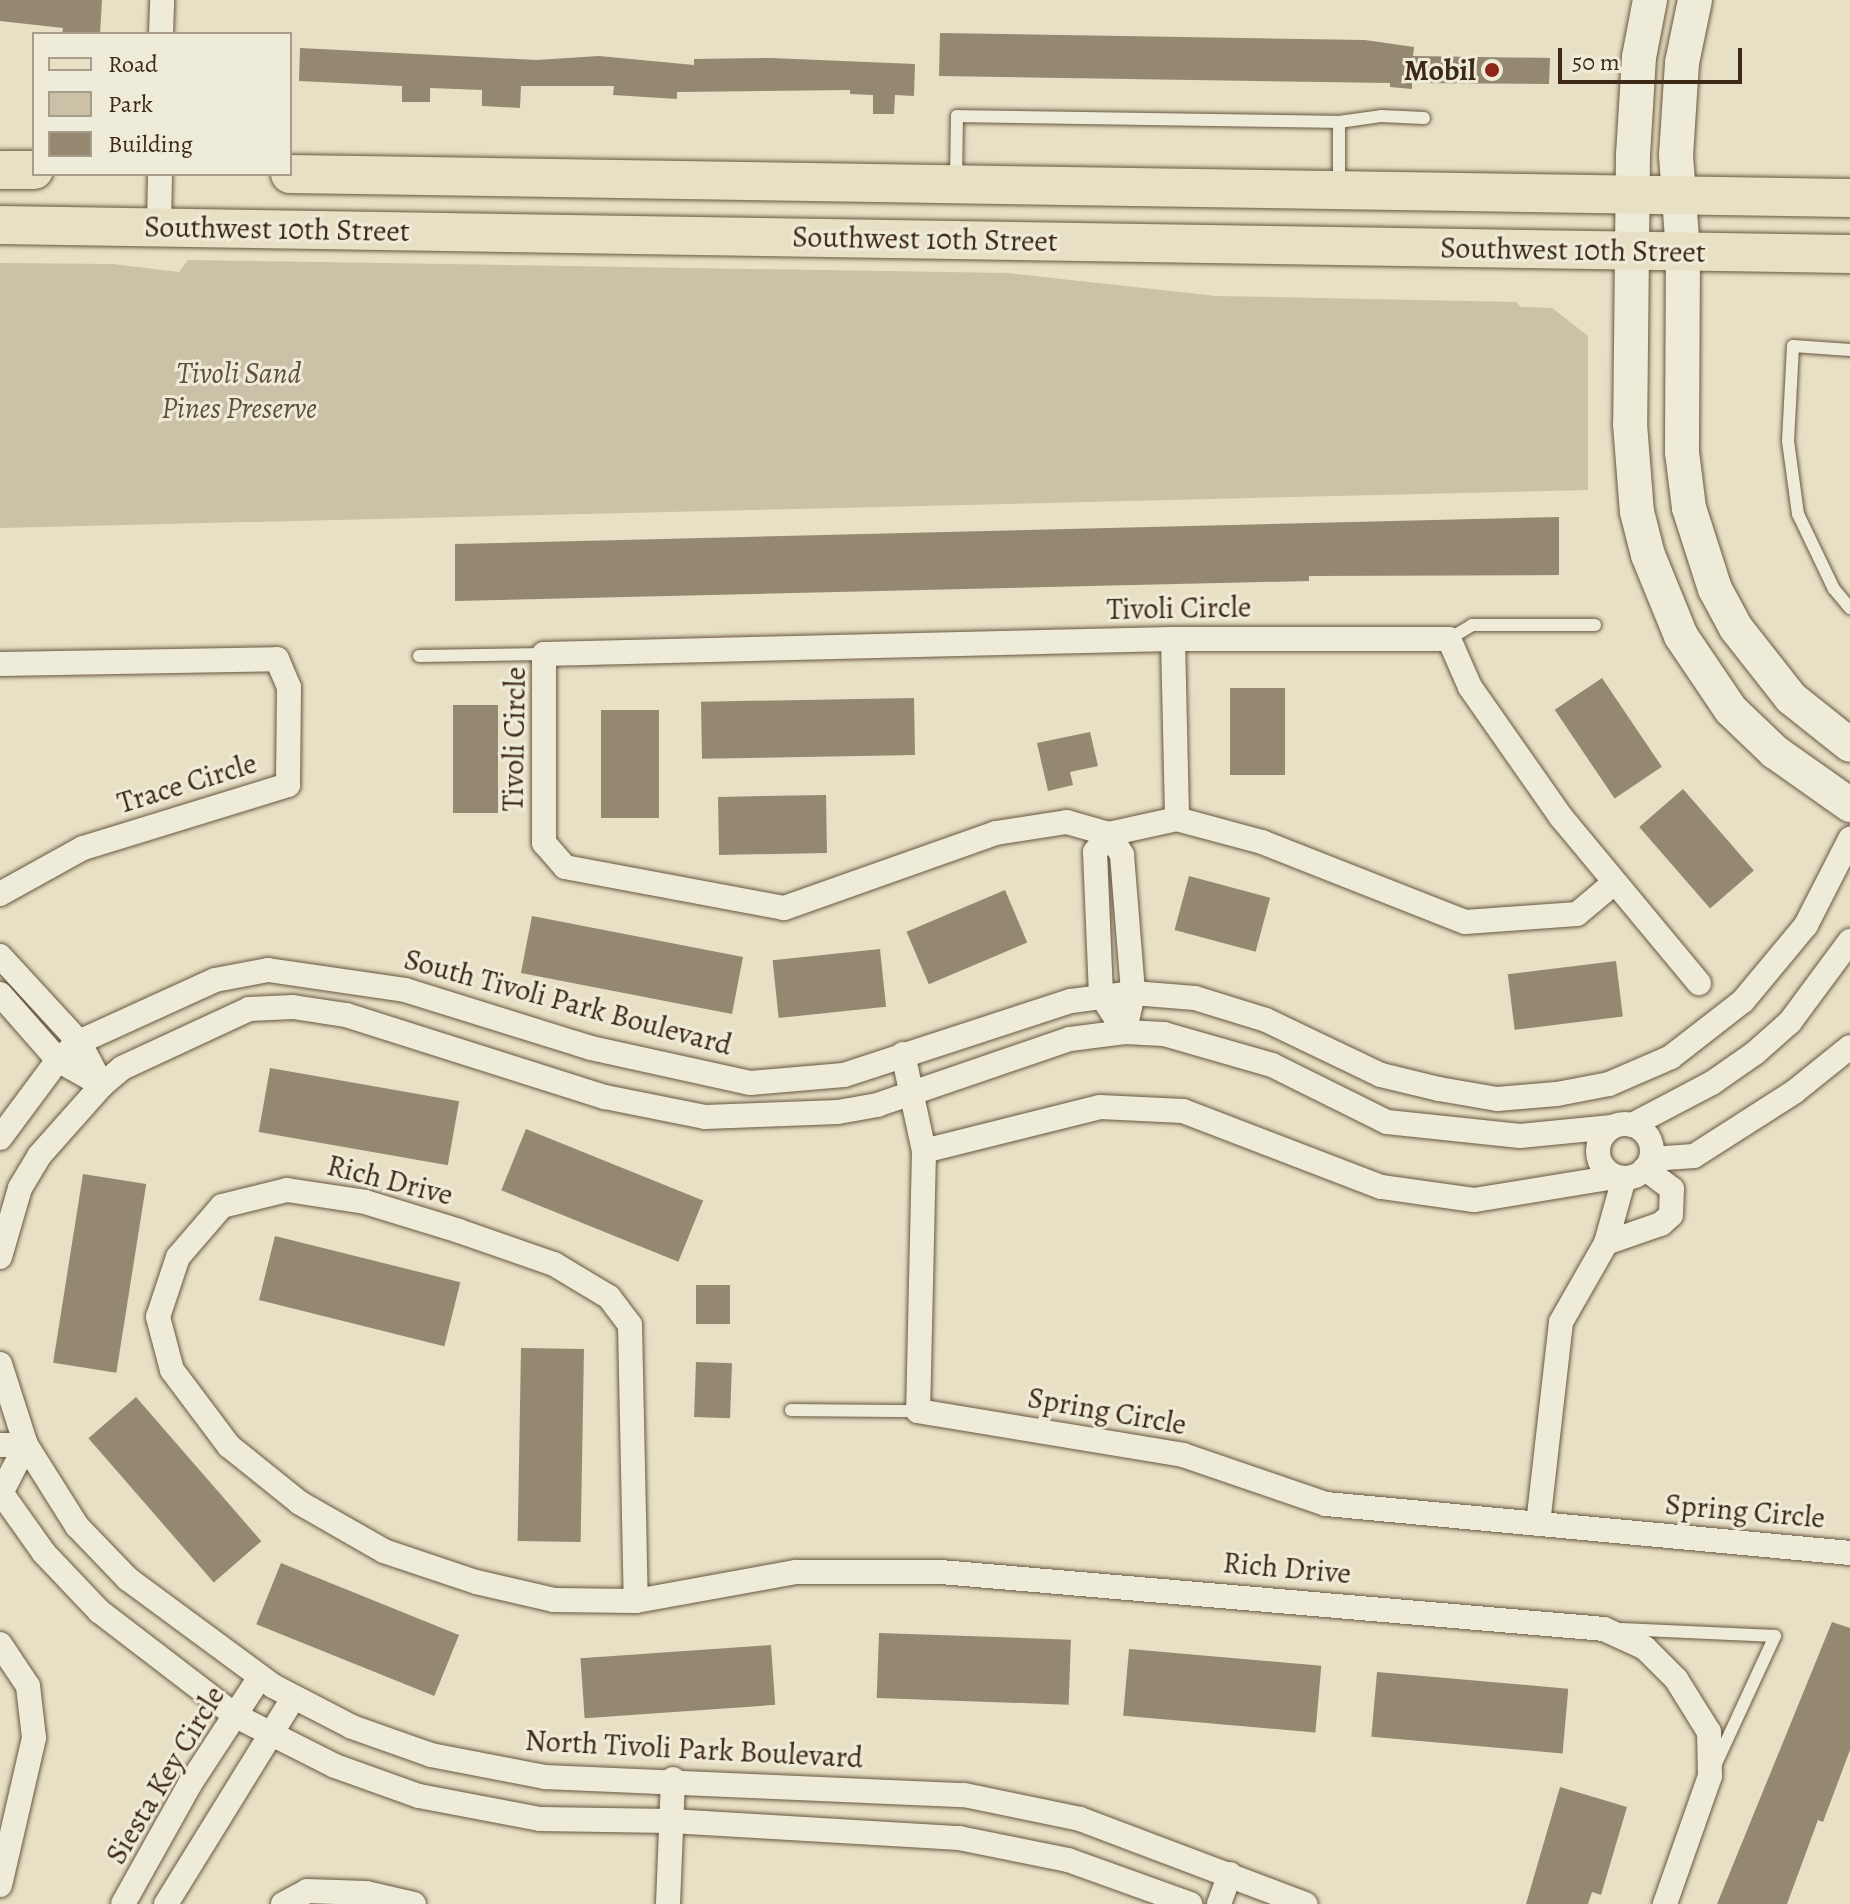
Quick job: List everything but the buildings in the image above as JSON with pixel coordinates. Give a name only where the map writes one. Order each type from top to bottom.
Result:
[{"type":"main road","points":[[0,170],[32,170]]},
{"type":"main road","name":"Southwest 10th Street","points":[[292,174],[1339,187],[1850,198]]},
{"type":"main road","name":"Southwest 10th Street","points":[[0,225],[1850,254]]},
{"type":"street","points":[[161,32],[162,0]]},
{"type":"street","points":[[1650,0],[1636,85],[1632,192],[1632,468],[1648,555],[1670,613],[1731,710],[1775,752],[1850,805]]},
{"type":"street","points":[[1695,0],[1677,114],[1683,252],[1682,452],[1699,548],[1715,589],[1761,664],[1791,698],[1850,745]]},
{"type":"street","points":[[159,227],[160,176]]},
{"type":"street","points":[[1173,639],[1177,819]]},
{"type":"street","name":"Tivoli Circle","points":[[1449,639],[1173,639],[544,654],[544,843],[565,867],[784,908],[996,833],[1067,822],[1109,834],[1177,819],[1262,842],[1465,922],[1577,914],[1614,883]]},
{"type":"street","points":[[1449,639],[1470,687],[1614,883],[1699,983]]},
{"type":"street","name":"Trace Circle","points":[[0,664],[277,659],[289,687],[288,785],[83,848],[0,894]]},
{"type":"street","points":[[1109,834],[1122,855],[1133,993],[1125,1032],[1101,995],[1095,852],[1109,834]]},
{"type":"street","name":"South Tivoli Park Boulevard","points":[[58,1060],[79,1042],[215,980],[268,970],[405,990],[591,1048],[750,1083],[844,1075],[903,1054],[1101,995],[1133,993],[1195,998],[1266,1020],[1381,1075],[1497,1099],[1609,1084],[1671,1057],[1743,1001],[1806,925],[1850,839]]},
{"type":"street","points":[[0,1257],[20,1188],[39,1156],[102,1085],[122,1068],[249,1009],[293,1007],[420,1035],[605,1097],[705,1117],[838,1112],[912,1094],[1070,1039],[1125,1032],[1164,1034],[1272,1065],[1387,1122],[1520,1136],[1621,1125],[1712,1083],[1790,1022],[1850,941]]},
{"type":"street","points":[[0,956],[79,1042],[102,1085]]},
{"type":"street","points":[[0,994],[58,1060],[102,1085]]},
{"type":"street","points":[[924,1151],[1100,1107],[1183,1111],[1381,1187],[1474,1200],[1634,1171],[1694,1156],[1794,1092],[1850,1047]]},
{"type":"street","points":[[903,1054],[924,1151],[918,1411]]},
{"type":"street","points":[[0,1138],[58,1060]]},
{"type":"street","points":[[1538,1524],[1561,1322],[1606,1243],[1634,1171],[1650,1140],[1621,1125],[1609,1084]]},
{"type":"street","points":[[1606,1243],[1661,1224],[1671,1215],[1672,1189],[1634,1171],[1602,1166],[1597,1149],[1621,1125]]},
{"type":"street","name":"Rich Drive","points":[[636,1601],[630,1325],[609,1297],[554,1264],[459,1231],[365,1202],[287,1190],[222,1206],[178,1257],[158,1317],[172,1370],[229,1446],[300,1503],[384,1551],[476,1582],[554,1600],[636,1601],[796,1572],[941,1572],[1604,1629],[1645,1648],[1676,1679],[1709,1732],[1710,1776],[1665,1904]]},
{"type":"street","name":"North Tivoli Park Boulevard","points":[[0,1364],[26,1445],[77,1526],[128,1579],[260,1677],[352,1727],[431,1755],[545,1777],[673,1779],[964,1795],[1080,1819],[1305,1904]]},
{"type":"street","name":"Spring Circle","points":[[918,1411],[1183,1455],[1326,1504],[1850,1553]]},
{"type":"street","points":[[0,1445],[26,1445],[0,1493],[44,1553],[99,1611],[236,1716],[335,1766],[419,1796],[540,1819],[671,1821],[959,1838],[1068,1860],[1190,1904]]},
{"type":"street","points":[[0,1644],[28,1686],[34,1738],[0,1885]]},
{"type":"street","name":"Siesta Key Circle","points":[[123,1904],[190,1784],[260,1677]]},
{"type":"street","points":[[166,1904],[274,1735],[294,1697]]},
{"type":"street","points":[[668,1904],[673,1779]]},
{"type":"street","points":[[1219,1904],[1230,1874]]},
{"type":"street","points":[[283,1904],[307,1891],[366,1893],[414,1904]]},
{"type":"lane","points":[[956,183],[957,116],[1339,122],[1381,116],[1424,118]]},
{"type":"lane","points":[[1339,122],[1339,187]]},
{"type":"lane","points":[[1850,350],[1793,346],[1788,441],[1798,514],[1834,589],[1850,608]]},
{"type":"lane","points":[[1449,639],[1472,625],[1595,625]]},
{"type":"lane","points":[[419,656],[544,654]]},
{"type":"lane","points":[[791,1410],[918,1411]]},
{"type":"lane","points":[[1604,1629],[1775,1636],[1710,1776]]},
{"type":"green space","name":"Tivoli Sand Pines Preserve","points":[[188,260],[1007,273],[1216,296],[1516,302],[1521,307],[1552,308],[1588,336],[1588,490],[0,528],[0,263],[112,264],[179,272]]},
{"type":"place","name":"Mobil","points":[[1492,70]]}]
